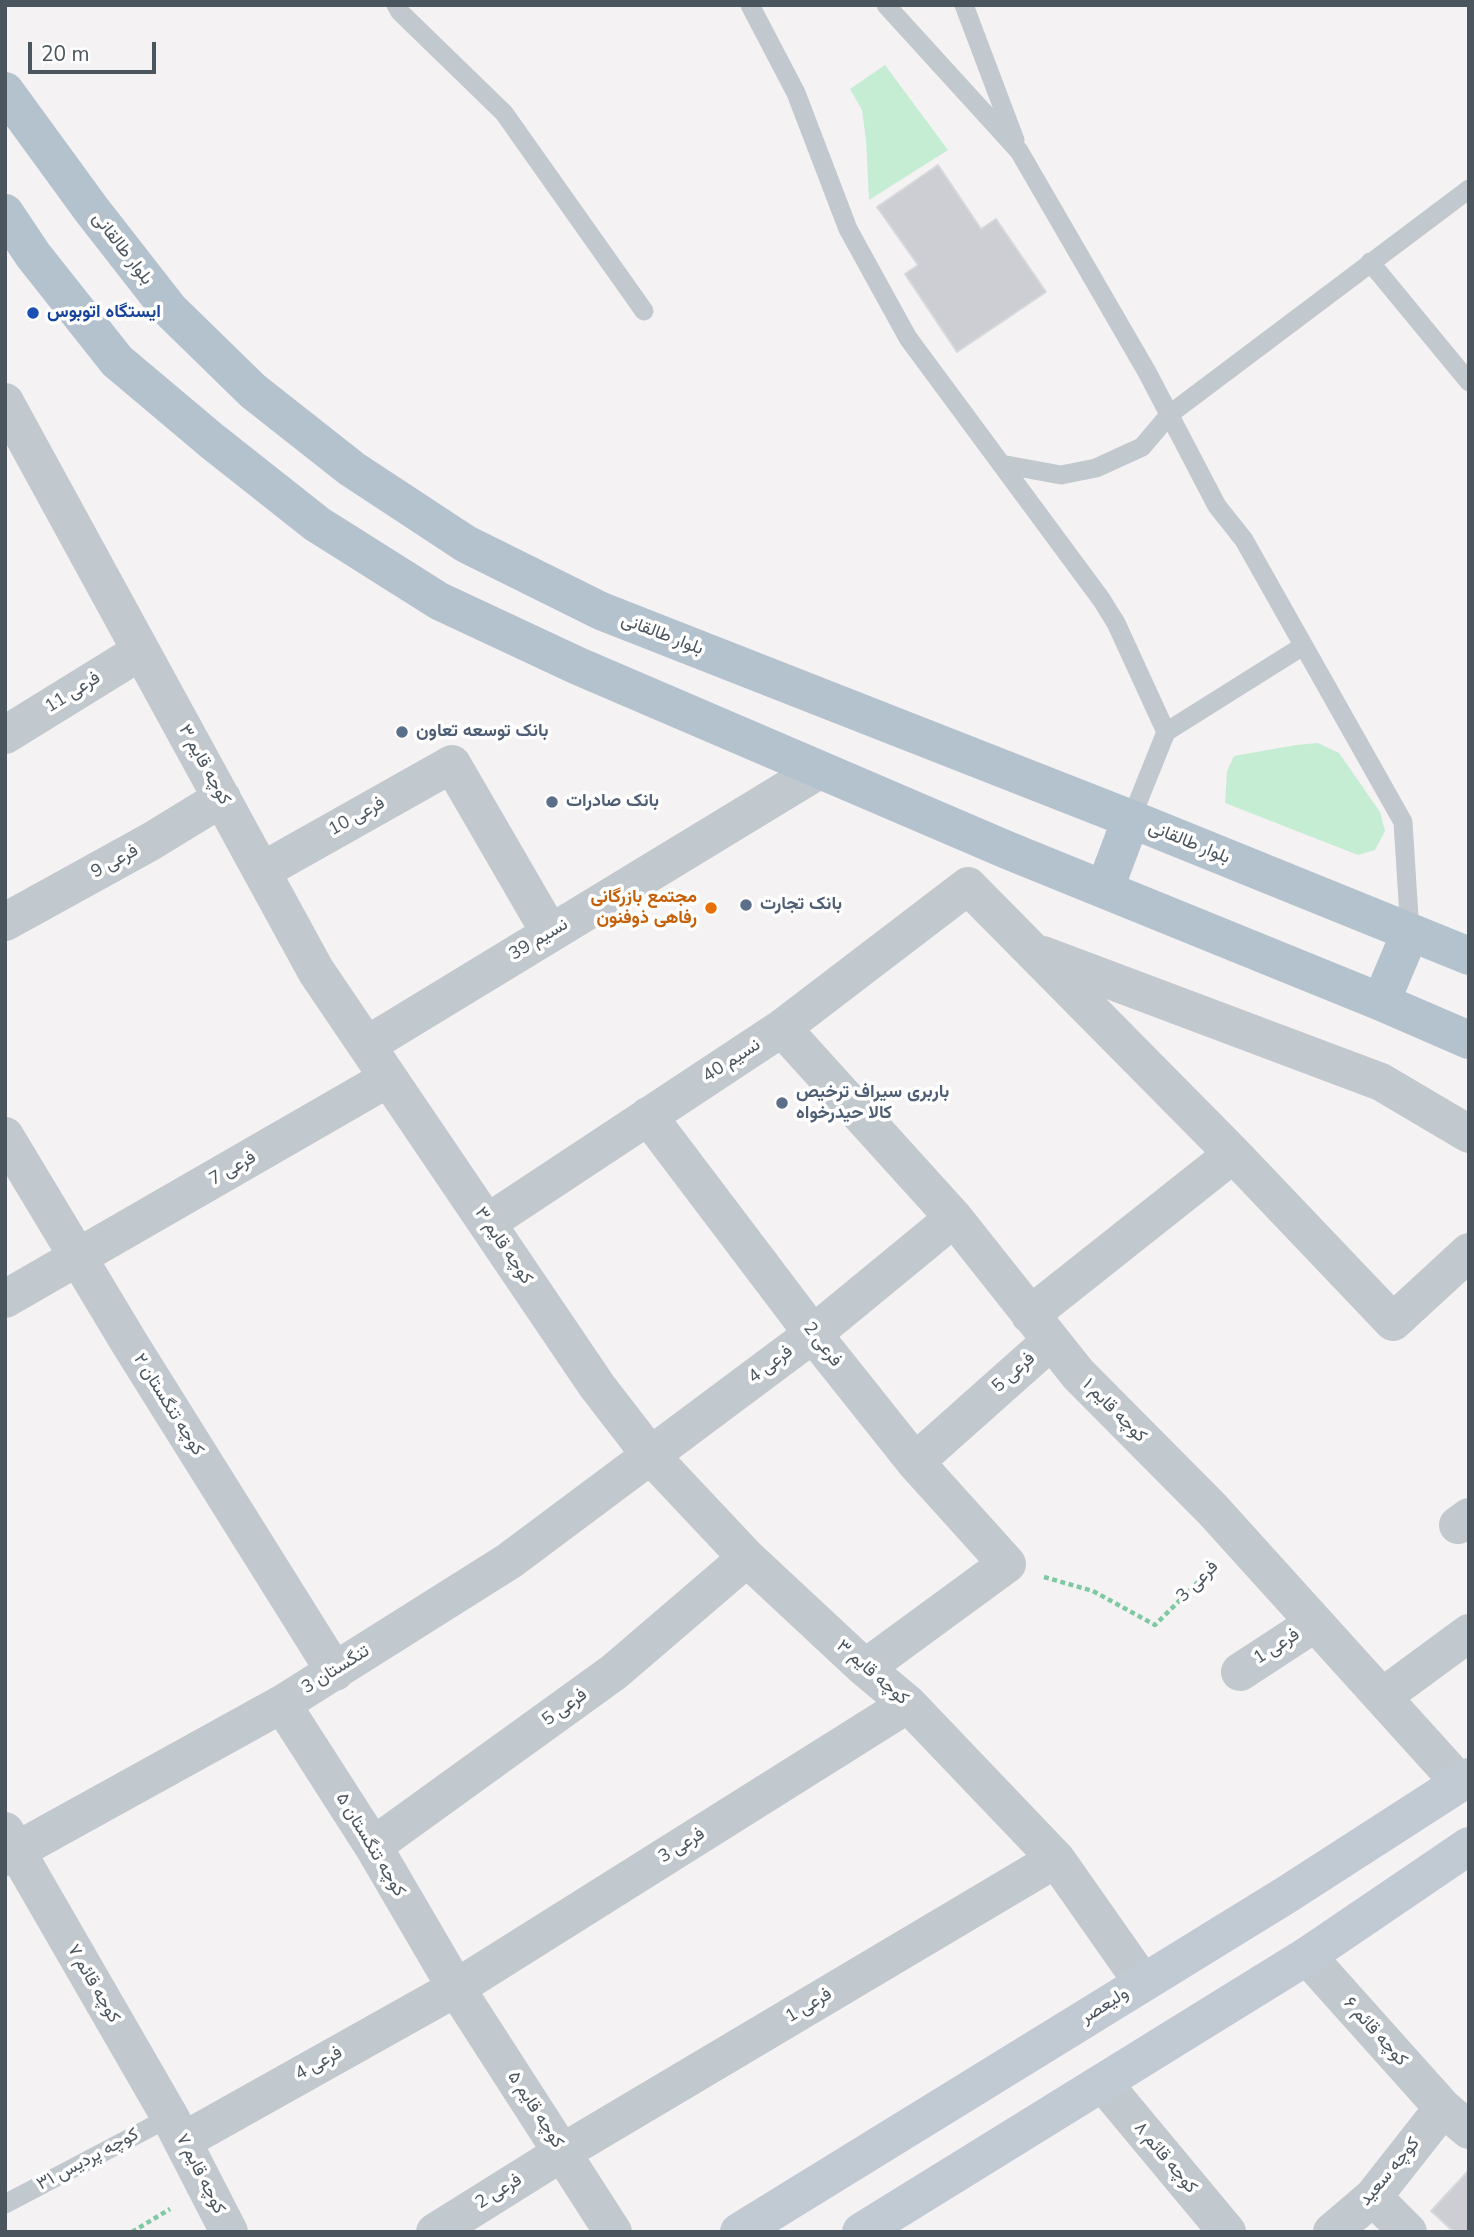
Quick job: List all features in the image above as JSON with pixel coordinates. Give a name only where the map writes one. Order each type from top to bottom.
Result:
[{"type":"main road","name":"بلوار طالقانی","points":[[5,91],[91,209],[169,309],[264,400],[352,469],[466,544],[601,611],[1132,819],[1469,956]]},
{"type":"main road","points":[[5,214],[33,255],[117,360],[212,441],[317,524],[439,601],[578,666],[1007,850],[1105,888],[1469,1040]]},
{"type":"main road","points":[[1105,888],[1132,819]]},
{"type":"main road","points":[[1381,1002],[1410,933]]},
{"type":"main road","name":"ولیعصر","points":[[738,2232],[1286,1895],[1464,1780]]},
{"type":"main road","points":[[861,2232],[1307,1956],[1469,1846]]},
{"type":"street","name":"کوچه قایم ۳","points":[[5,402],[316,971],[597,1386],[651,1456],[747,1558],[865,1668],[908,1704],[1056,1859],[1143,1983]]},
{"type":"street","name":"فرعی 11","points":[[5,735],[141,650]]},
{"type":"street","name":"فرعی 10","points":[[262,871],[452,764],[550,933]]},
{"type":"street","name":"نسیم 39","points":[[367,1045],[819,769]]},
{"type":"street","name":"فرعی 9","points":[[5,922],[150,842],[222,798]]},
{"type":"street","name":"نسیم 40","points":[[488,1223],[782,1028],[968,886],[1032,951]]},
{"type":"street","points":[[1032,951],[1381,1082],[1469,1134]]},
{"type":"street","points":[[1032,951],[1233,1154],[1393,1322],[1469,1252]]},
{"type":"street","name":"کوچه قایم ۱","points":[[782,1028],[954,1218],[1078,1374],[1240,1540],[1382,1697],[1464,1780]]},
{"type":"street","name":"فرعی 7","points":[[78,1258],[387,1079]]},
{"type":"street","name":"فرعی 2","points":[[648,1116],[813,1334],[915,1462],[1007,1564]]},
{"type":"street","name":"کوچه تنگستان ۲","points":[[5,1136],[335,1672]]},
{"type":"street","name":"فرعی 5","points":[[915,1462],[1040,1328],[1233,1154]]},
{"type":"street","name":"فرعی 4","points":[[651,1456],[813,1334],[954,1218]]},
{"type":"street","points":[[5,1299],[78,1258]]},
{"type":"street","name":"تنگستان 3","points":[[9,1847],[282,1704],[335,1672],[509,1561],[651,1456]]},
{"type":"street","name":"فرعی 5","points":[[373,1846],[614,1672],[747,1558]]},
{"type":"street","points":[[865,1668],[1007,1564]]},
{"type":"street","name":"فرعی 1","points":[[1240,1672],[1315,1623]]},
{"type":"street","points":[[1382,1697],[1469,1633]]},
{"type":"street","name":"کوچه تنگستان ۵","points":[[282,1704],[373,1846],[456,1988]]},
{"type":"street","name":"فرعی 3","points":[[456,1988],[908,1704]]},
{"type":"street","name":"کوچه قائم ۷","points":[[9,1847],[176,2129]]},
{"type":"street","name":"فرعی 1","points":[[563,2152],[1056,1859]]},
{"type":"street","name":"کوچه قائم ۶","points":[[1307,1956],[1456,2119]]},
{"type":"street","name":"فرعی 4","points":[[176,2129],[456,1988]]},
{"type":"street","name":"کوچه قایم ۵","points":[[456,1988],[613,2232]]},
{"type":"street","name":"کوچه قائم ۸","points":[[1103,2083],[1227,2232]]},
{"type":"street","name":"کوچه سعید","points":[[1332,2232],[1456,2119]]},
{"type":"street","name":"کوچه قایم ۷","points":[[176,2129],[229,2232]]},
{"type":"street","name":"فرعی 2","points":[[435,2232],[563,2152]]},
{"type":"street","points":[[1373,2197],[1408,2232]]},
{"type":"lane","points":[[396,5],[400,12],[504,113],[644,311]]},
{"type":"lane","points":[[750,5],[796,93],[848,229],[908,338],[1101,598],[1116,624],[1166,732]]},
{"type":"lane","points":[[887,5],[1019,151]]},
{"type":"lane","points":[[964,5],[1019,151],[1170,414],[1217,506],[1244,540],[1403,822],[1410,933]]},
{"type":"lane","points":[[1001,464],[1061,475],[1096,468],[1142,447],[1170,414],[1469,189]]},
{"type":"lane","points":[[1370,262],[1469,382]]},
{"type":"lane","points":[[1132,819],[1166,732],[1303,646]]},
{"type":"lane","name":"کوچه پردیس ۳۱","points":[[5,2204],[176,2129]]},
{"type":"path","name":"فرعی 3","points":[[1007,1564],[1093,1591],[1155,1625],[1240,1540]]},
{"type":"green space","points":[[885,65],[948,150],[869,200],[862,110],[850,89]]},
{"type":"green space","points":[[1318,743],[1339,753],[1380,812],[1385,831],[1375,850],[1358,855],[1225,803],[1227,771],[1234,756]]},
{"type":"building","points":[[938,165],[981,229],[996,219],[1046,292],[957,352],[905,274],[918,265],[877,207]]},
{"type":"building","points":[[1469,2170],[1469,2232],[1454,2232],[1431,2211]]},
{"type":"place","name":"ایستگاه اتوبوس","points":[[33,313]]},
{"type":"place","name":"بانک توسعه تعاون","points":[[402,732]]},
{"type":"place","name":"بانک صادرات","points":[[552,802]]},
{"type":"place","name":"بانک تجارت","points":[[746,905]]},
{"type":"place","name":"مجتمع بازرگانی رفاهی ذوفنون","points":[[711,908]]},
{"type":"place","name":"باربری سیراف ترخیص کالا حیدرخواه","points":[[782,1103]]}]
